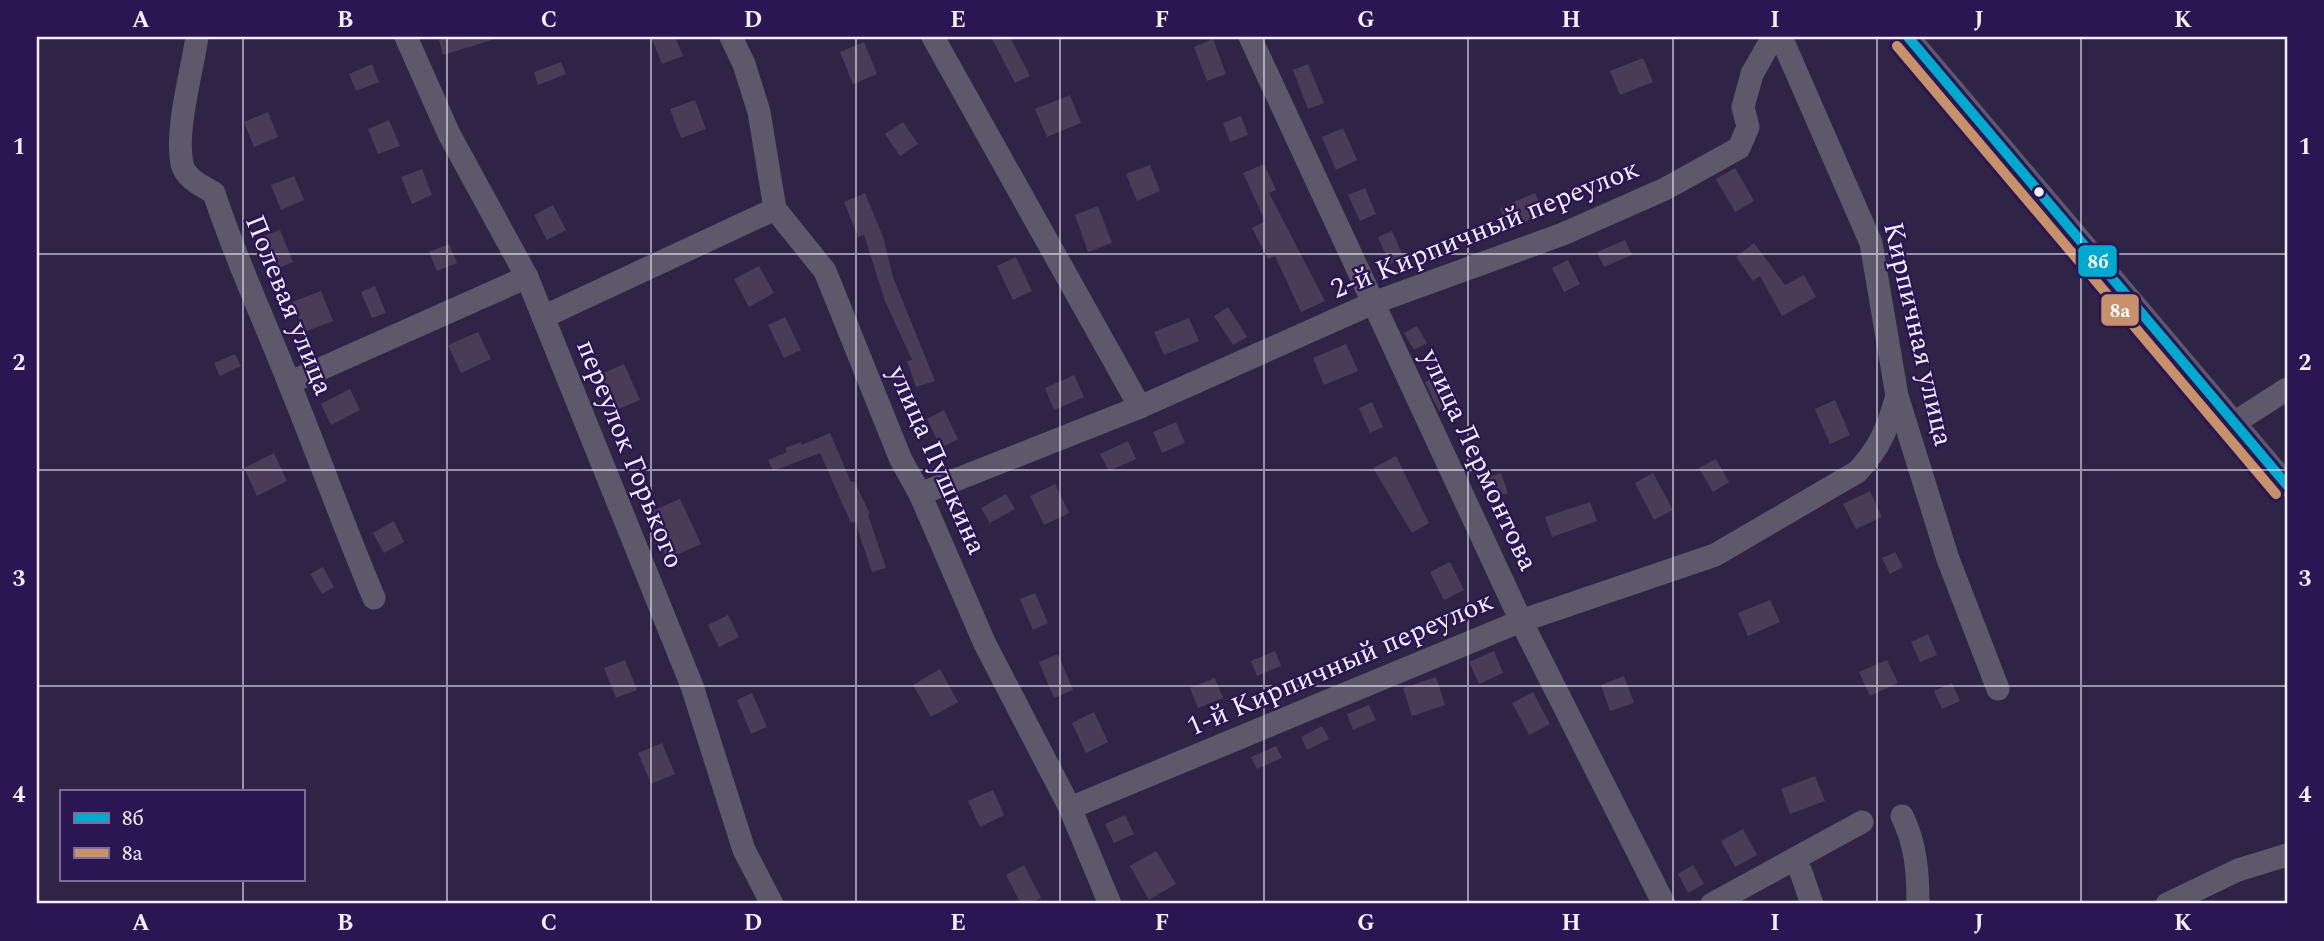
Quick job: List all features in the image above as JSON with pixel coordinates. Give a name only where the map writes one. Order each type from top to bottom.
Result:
[{"type":"street","name":"Полевая улица","points":[[197,37],[183,127],[182,165],[194,181],[214,193],[233,253],[289,383],[329,492],[374,598]]},
{"type":"street","name":"переулок Горького","points":[[407,37],[449,134],[527,277],[692,686],[744,850],[772,904]]},
{"type":"street","points":[[543,317],[775,209],[760,112],[732,37]]},
{"type":"street","points":[[933,37],[1140,407]]},
{"type":"street","name":"улица Лермонтова","points":[[1250,37],[1521,621],[1664,904]]},
{"type":"street","name":"2-й Кирпичный переулок","points":[[920,494],[1140,407],[1373,303],[1563,234],[1665,190],[1738,148],[1748,127],[1743,107],[1752,74],[1773,37]]},
{"type":"street","name":"Кирпичная улица","points":[[1781,37],[1871,243],[1897,396],[1948,559],[1998,689]]},
{"type":"street","points":[[1908,37],[2287,485]]},
{"type":"street","name":"улица Пушкина","points":[[775,209],[825,271],[901,460],[920,494],[985,644],[1070,808],[1111,904]]},
{"type":"street","points":[[289,383],[527,277]]},
{"type":"street","points":[[2234,423],[2287,389]]},
{"type":"street","name":"1-й Кирпичный переулок","points":[[1070,808],[1521,621],[1715,555],[1857,472],[1875,453],[1885,436],[1897,396]]},
{"type":"street","points":[[1902,816],[1911,834],[1918,874],[1918,904]]},
{"type":"street","points":[[1712,904],[1862,822]]},
{"type":"street","points":[[2167,904],[2238,870],[2287,855]]},
{"type":"street","points":[[1801,872],[1812,904]]},
{"type":"building","points":[[449,37],[492,37],[492,40],[443,55],[439,40]]},
{"type":"building","points":[[651,37],[675,37],[683,56],[662,64]]},
{"type":"building","points":[[991,37],[1010,37],[1030,76],[1015,83]]},
{"type":"building","points":[[1213,39],[1226,74],[1207,81],[1194,47]]},
{"type":"building","points":[[864,42],[877,74],[853,84],[840,52]]},
{"type":"building","points":[[1643,58],[1653,82],[1620,95],[1610,71]]},
{"type":"building","points":[[561,62],[566,74],[538,85],[534,72]]},
{"type":"building","points":[[372,64],[379,82],[356,91],[349,74]]},
{"type":"building","points":[[1308,64],[1324,103],[1308,109],[1293,70]]},
{"type":"building","points":[[1070,95],[1081,123],[1047,137],[1035,109]]},
{"type":"building","points":[[695,100],[706,129],[681,138],[670,109]]},
{"type":"building","points":[[268,112],[278,137],[254,147],[244,122]]},
{"type":"building","points":[[1241,116],[1248,135],[1230,142],[1223,123]]},
{"type":"building","points":[[389,120],[400,146],[378,154],[368,129]]},
{"type":"building","points":[[903,122],[918,144],[900,156],[885,134]]},
{"type":"building","points":[[1343,128],[1357,160],[1336,170],[1322,137]]},
{"type":"building","points":[[1264,164],[1276,190],[1269,193],[1325,301],[1301,312],[1275,256],[1268,259],[1252,228],[1265,221],[1243,173]]},
{"type":"building","points":[[1150,165],[1160,191],[1137,201],[1126,174]]},
{"type":"building","points":[[1735,168],[1754,201],[1735,212],[1716,179]]},
{"type":"building","points":[[422,169],[432,195],[412,204],[401,177]]},
{"type":"building","points":[[294,176],[304,200],[281,210],[271,185]]},
{"type":"building","points":[[1365,188],[1376,214],[1360,221],[1348,195]]},
{"type":"building","points":[[865,193],[883,237],[893,277],[935,381],[916,387],[907,361],[912,360],[885,301],[864,235],[858,237],[844,202]]},
{"type":"building","points":[[1535,193],[1544,213],[1509,229],[1500,208]]},
{"type":"building","points":[[553,205],[566,230],[547,240],[534,215]]},
{"type":"building","points":[[1098,206],[1112,243],[1088,252],[1075,215]]},
{"type":"building","points":[[280,230],[293,262],[272,271],[258,238]]},
{"type":"building","points":[[1392,231],[1404,258],[1390,264],[1378,237]]},
{"type":"building","points":[[1625,240],[1632,255],[1604,267],[1597,252]]},
{"type":"building","points":[[1754,243],[1785,285],[1804,275],[1816,297],[1782,316],[1760,276],[1753,281],[1736,257]]},
{"type":"building","points":[[449,244],[457,263],[437,271],[429,252]]},
{"type":"building","points":[[1016,257],[1032,291],[1013,300],[997,266]]},
{"type":"building","points":[[1568,260],[1580,284],[1564,292],[1552,268]]},
{"type":"building","points":[[759,266],[774,293],[749,307],[734,279]]},
{"type":"building","points":[[375,286],[386,313],[372,318],[361,292]]},
{"type":"building","points":[[321,291],[333,321],[304,332],[292,302]]},
{"type":"building","points":[[1228,307],[1247,337],[1233,345],[1214,316]]},
{"type":"building","points":[[785,317],[801,350],[784,358],[768,325]]},
{"type":"building","points":[[1189,318],[1199,341],[1164,355],[1154,332]]},
{"type":"building","points":[[1417,326],[1427,343],[1414,350],[1404,333]]},
{"type":"building","points":[[478,332],[491,359],[461,373],[448,345]]},
{"type":"building","points":[[1346,344],[1358,371],[1324,385],[1313,358]]},
{"type":"building","points":[[235,354],[241,366],[220,376],[214,363]]},
{"type":"building","points":[[624,364],[640,400],[616,410],[601,374]]},
{"type":"building","points":[[1446,373],[1459,401],[1439,411],[1425,382]]},
{"type":"building","points":[[1074,375],[1084,397],[1054,410],[1045,388]]},
{"type":"building","points":[[350,389],[360,410],[331,425],[321,404]]},
{"type":"building","points":[[1835,400],[1850,435],[1830,444],[1815,409]]},
{"type":"building","points":[[1372,402],[1383,427],[1370,433],[1359,408]]},
{"type":"building","points":[[944,410],[958,439],[941,448],[927,419]]},
{"type":"building","points":[[1176,422],[1185,443],[1162,453],[1153,432]]},
{"type":"building","points":[[830,433],[851,482],[854,481],[870,514],[868,515],[886,568],[872,572],[855,521],[851,523],[820,453],[773,471],[768,460],[787,452],[785,448],[801,442],[802,445]]},
{"type":"building","points":[[1128,441],[1136,459],[1109,471],[1100,454]]},
{"type":"building","points":[[274,453],[287,481],[257,496],[244,468]]},
{"type":"building","points":[[1396,456],[1429,523],[1412,533],[1373,468]]},
{"type":"building","points":[[1716,459],[1729,482],[1713,492],[1699,468]]},
{"type":"building","points":[[1501,473],[1508,493],[1493,498],[1486,478]]},
{"type":"building","points":[[1653,473],[1673,510],[1654,520],[1635,483]]},
{"type":"building","points":[[1055,484],[1069,513],[1044,525],[1030,496]]},
{"type":"building","points":[[1870,491],[1882,517],[1856,529],[1843,504]]},
{"type":"building","points":[[1006,494],[1015,509],[990,523],[981,508]]},
{"type":"building","points":[[680,499],[701,544],[667,559],[647,513]]},
{"type":"building","points":[[1590,502],[1597,521],[1552,537],[1545,517]]},
{"type":"building","points":[[394,521],[404,542],[384,553],[373,533]]},
{"type":"building","points":[[1895,552],[1903,567],[1890,574],[1882,558]]},
{"type":"building","points":[[1450,562],[1464,590],[1444,600],[1430,572]]},
{"type":"building","points":[[323,567],[334,587],[322,594],[310,574]]},
{"type":"building","points":[[1035,593],[1048,623],[1033,630],[1020,599]]},
{"type":"building","points":[[1770,600],[1780,622],[1748,636],[1738,613]]},
{"type":"building","points":[[728,615],[739,637],[719,647],[708,625]]},
{"type":"building","points":[[1928,634],[1937,655],[1920,662],[1911,642]]},
{"type":"building","points":[[1275,651],[1281,666],[1257,676],[1251,661]]},
{"type":"building","points":[[1494,651],[1503,673],[1479,684],[1469,662]]},
{"type":"building","points":[[1058,654],[1073,690],[1054,698],[1039,662]]},
{"type":"building","points":[[625,660],[637,690],[616,698],[604,668]]},
{"type":"building","points":[[1887,660],[1898,683],[1870,696],[1859,672]]},
{"type":"building","points":[[940,669],[958,702],[931,717],[913,685]]},
{"type":"building","points":[[1624,676],[1634,703],[1610,711],[1601,685]]},
{"type":"building","points":[[1436,677],[1445,705],[1412,716],[1403,688]]},
{"type":"building","points":[[1215,678],[1223,698],[1198,708],[1190,688]]},
{"type":"building","points":[[1952,683],[1960,701],[1942,709],[1934,691]]},
{"type":"building","points":[[1533,692],[1550,724],[1529,735],[1512,703]]},
{"type":"building","points":[[752,693],[767,727],[751,734],[737,700]]},
{"type":"building","points":[[1369,705],[1376,720],[1353,730],[1347,714]]},
{"type":"building","points":[[1094,712],[1108,742],[1086,753],[1072,723]]},
{"type":"building","points":[[1322,726],[1329,739],[1307,750],[1301,737]]},
{"type":"building","points":[[662,743],[675,774],[651,784],[638,753]]},
{"type":"building","points":[[1276,746],[1282,758],[1257,769],[1251,757]]},
{"type":"building","points":[[1815,776],[1825,801],[1790,814],[1781,789]]},
{"type":"building","points":[[993,790],[1004,815],[980,827],[968,801]]},
{"type":"building","points":[[1125,815],[1134,834],[1114,843],[1105,824]]},
{"type":"building","points":[[1743,829],[1757,855],[1735,867],[1721,841]]},
{"type":"building","points":[[1156,851],[1176,884],[1149,900],[1130,866]]},
{"type":"building","points":[[1024,865],[1041,898],[1029,904],[1021,904],[1006,875]]},
{"type":"building","points":[[1693,865],[1704,884],[1688,893],[1678,874]]},
{"type":"transit line","name":"8б","points":[[1908,37],[2287,485]]},
{"type":"transit line","name":"8а","points":[[1897,46],[2276,494]]}]
